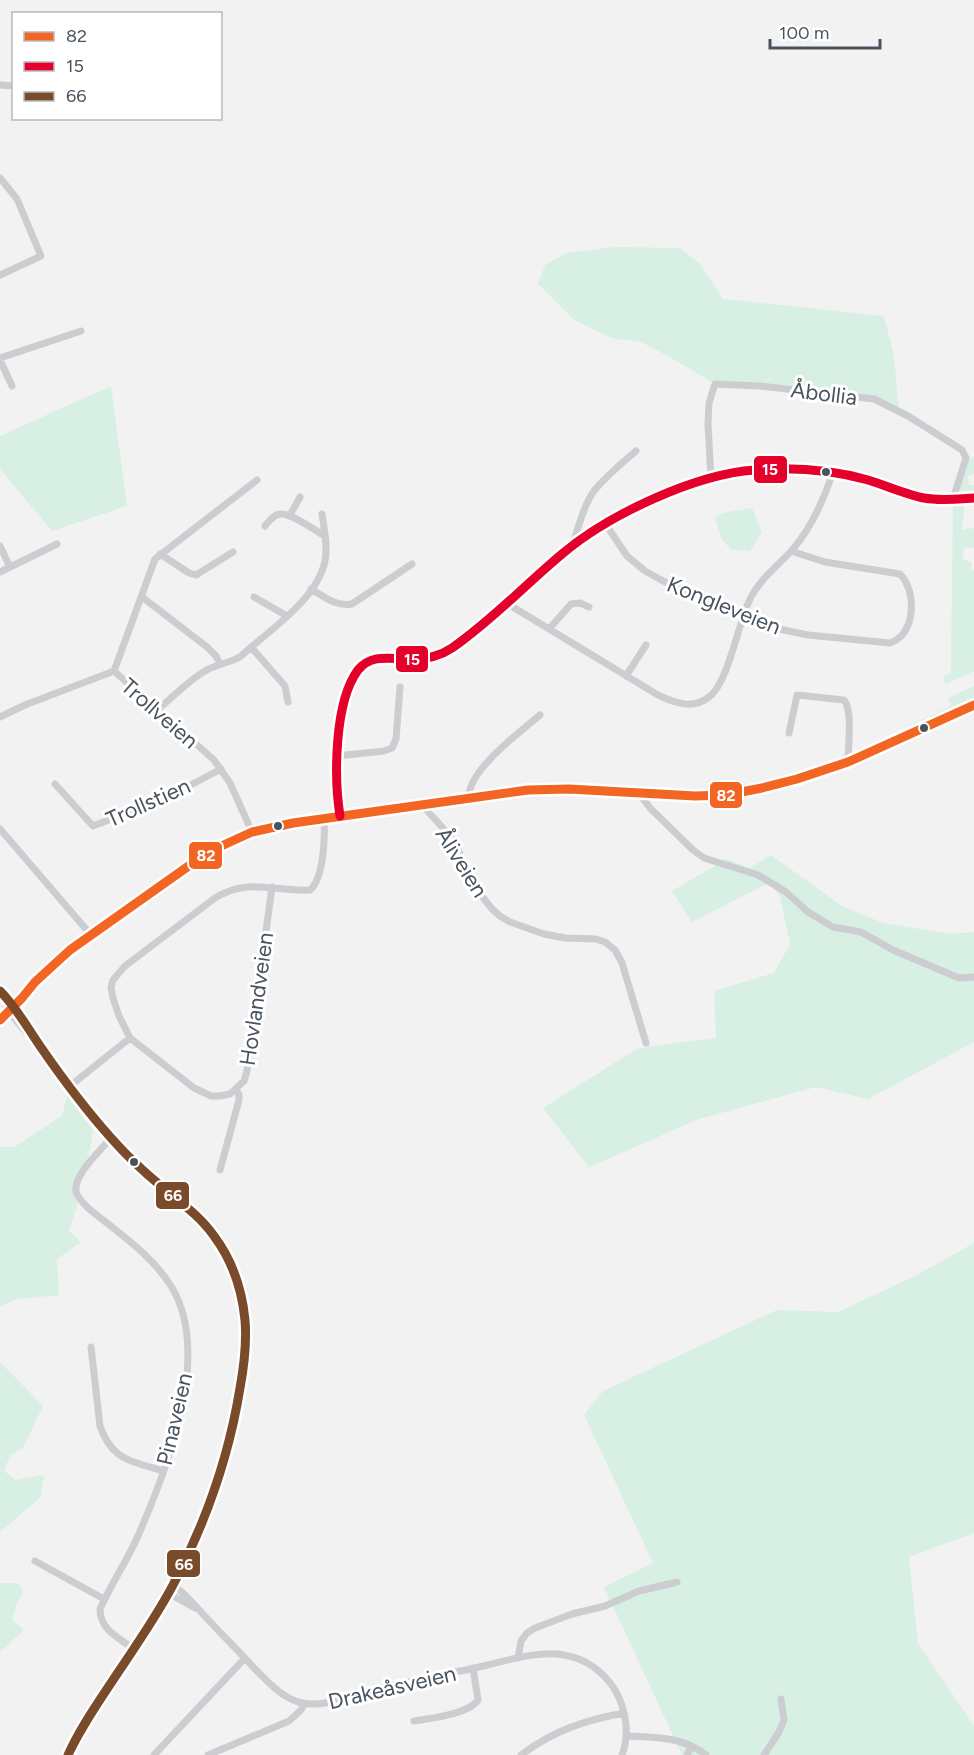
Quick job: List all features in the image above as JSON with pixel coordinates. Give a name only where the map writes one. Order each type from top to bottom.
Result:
[{"type":"main road","points":[[0,1020],[6,1006],[54,963],[91,935],[190,865],[217,848],[252,832],[272,826],[543,789],[696,796],[726,795],[797,779],[848,762],[974,705]]},
{"type":"main road","points":[[0,991],[6,1006],[18,1022],[39,1045],[111,1138],[135,1163],[210,1230],[234,1272],[246,1323],[244,1361],[238,1399],[223,1464],[208,1503],[171,1589],[88,1718],[68,1755]]},
{"type":"street","points":[[0,178],[17,199],[41,256],[0,275]]},
{"type":"street","points":[[12,386],[0,359],[81,331]]},
{"type":"street","name":"Åbollia","points":[[711,478],[708,424],[709,403],[715,384],[759,386],[874,399],[908,416],[962,450],[966,458],[953,499]]},
{"type":"street","points":[[573,544],[576,531],[593,492],[636,451]]},
{"type":"street","points":[[340,816],[337,756],[340,721],[347,693],[362,666],[375,658],[411,659],[436,656],[457,645],[573,544],[605,523],[647,502],[711,478],[754,470],[790,469],[833,472],[924,498],[974,498]]},
{"type":"street","points":[[506,603],[672,702],[685,705],[704,701],[718,689],[723,679],[743,617],[757,587],[802,538],[828,488],[833,472]]},
{"type":"street","name":"Trollveien","points":[[252,832],[230,783],[214,760],[114,671],[155,559],[257,480]]},
{"type":"street","points":[[290,515],[300,497]]},
{"type":"street","points":[[265,526],[272,517],[279,514],[290,515],[325,536]]},
{"type":"street","points":[[157,711],[204,672],[220,664],[229,663],[251,647],[300,604],[311,589],[325,560],[322,514]]},
{"type":"street","name":"Kongleveien","points":[[605,523],[627,556],[645,571],[743,617],[778,629],[808,635],[890,643],[901,638],[910,612],[911,596],[909,586],[900,574],[832,563],[791,551]]},
{"type":"street","points":[[0,572],[57,544]]},
{"type":"street","points":[[0,546],[10,567]]},
{"type":"street","points":[[160,554],[196,575],[233,552]]},
{"type":"street","points":[[311,589],[335,604],[352,604],[412,564]]},
{"type":"street","points":[[142,597],[207,647],[220,664]]},
{"type":"street","points":[[254,597],[286,616]]},
{"type":"street","points":[[549,629],[571,604],[580,603],[589,607]]},
{"type":"street","points":[[626,676],[646,645]]},
{"type":"street","points":[[251,647],[285,686],[288,702]]},
{"type":"street","points":[[0,717],[114,671]]},
{"type":"street","points":[[337,756],[384,751],[392,748],[396,739],[400,687]]},
{"type":"street","points":[[789,733],[797,695],[844,700],[849,713],[848,762]]},
{"type":"street","points":[[468,798],[474,780],[485,764],[540,715]]},
{"type":"street","name":"Trollstien","points":[[55,784],[93,826],[168,797],[221,769]]},
{"type":"street","points":[[643,794],[644,800],[658,816],[704,858],[758,875],[786,892],[808,912],[833,927],[861,932],[893,950],[959,978],[974,977]]},
{"type":"street","name":"Åliveien","points":[[422,805],[452,838],[481,895],[500,916],[544,934],[565,938],[596,939],[605,942],[615,950],[622,963],[646,1043]]},
{"type":"street","name":"Hovlandveien","points":[[272,887],[244,1081],[230,1094],[220,1096],[203,1093],[130,1038],[113,998],[111,987],[113,980],[118,972],[225,892],[248,886],[272,887],[309,890],[314,886],[320,872],[324,819]]},
{"type":"street","points":[[0,830],[91,935]]},
{"type":"street","points":[[70,1086],[130,1038]]},
{"type":"street","points":[[220,1170],[239,1100],[236,1089]]},
{"type":"street","name":"Pinaveien","points":[[104,1599],[138,1536],[163,1471],[174,1438],[185,1388],[188,1354],[188,1336],[181,1308],[161,1271],[88,1208],[76,1193],[76,1186],[83,1172],[111,1138]]},
{"type":"street","points":[[91,1347],[100,1426],[104,1438],[114,1452],[125,1459],[163,1471]]},
{"type":"street","points":[[35,1561],[104,1599],[100,1609],[102,1623],[108,1631],[134,1649]]},
{"type":"street","points":[[518,1658],[521,1641],[535,1628],[572,1614],[605,1606],[639,1591],[677,1582]]},
{"type":"street","name":"Drakeåsveien","points":[[171,1589],[183,1592],[244,1658],[279,1691],[294,1701],[304,1704],[332,1701],[401,1683],[518,1658],[553,1654],[564,1655],[587,1663],[605,1677],[618,1695],[624,1713],[627,1736],[622,1755]]},
{"type":"street","points":[[154,1755],[244,1658]]},
{"type":"street","name":"Drakeåsveien","points":[[414,1721],[467,1709],[476,1704],[478,1700],[473,1668]]},
{"type":"street","points":[[764,1755],[784,1720],[781,1699]]},
{"type":"street","points":[[208,1755],[289,1721],[304,1704]]},
{"type":"street","points":[[521,1755],[555,1734],[580,1723],[624,1713]]},
{"type":"street","points":[[627,1736],[656,1737],[692,1746],[706,1755]]},
{"type":"street","points":[[687,1755],[692,1746]]},
{"type":"green space","points":[[614,247],[680,248],[699,263],[723,299],[884,316],[894,356],[899,411],[874,399],[715,384],[641,342],[611,338],[574,320],[538,284],[545,265],[567,253]]},
{"type":"green space","points":[[111,386],[127,506],[52,531],[0,469],[0,436]]},
{"type":"green space","points":[[970,458],[974,459],[974,474],[968,476],[969,485],[974,485],[974,490],[962,492],[959,488]]},
{"type":"green space","points":[[953,499],[965,499],[962,530],[974,528],[974,548],[965,547],[962,559],[972,562],[971,571],[974,571],[974,671],[945,684],[944,676],[951,673]]},
{"type":"green space","points":[[752,508],[762,532],[750,551],[731,550],[721,538],[715,517],[723,513]]},
{"type":"green space","points":[[974,686],[974,705],[908,735],[905,728],[951,706],[948,698]]},
{"type":"green space","points":[[771,855],[842,906],[883,923],[950,934],[974,932],[974,1042],[868,1099],[816,1087],[699,1119],[589,1167],[543,1108],[638,1048],[716,1038],[714,991],[774,973],[790,944],[780,896],[769,883],[692,922],[672,891],[726,859],[750,868]]},
{"type":"green space","points":[[67,1096],[93,1130],[87,1166],[78,1179],[79,1199],[69,1231],[81,1242],[57,1259],[59,1295],[18,1299],[0,1306],[0,1147],[14,1147],[62,1116]]},
{"type":"green space","points":[[974,1243],[974,1533],[909,1557],[918,1643],[974,1726],[974,1755],[682,1755],[604,1587],[653,1563],[584,1415],[603,1391],[777,1310],[838,1312],[913,1277]]},
{"type":"green space","points":[[0,1362],[43,1406],[23,1448],[10,1455],[4,1471],[16,1480],[44,1475],[41,1497],[0,1532]]},
{"type":"green space","points":[[0,1583],[18,1583],[23,1592],[12,1619],[24,1630],[0,1652]]},
{"type":"transit line","name":"15","points":[[340,816],[337,782],[340,720],[350,684],[358,670],[364,664],[377,659],[423,658],[447,651],[480,626],[581,539],[627,511],[706,479],[731,473],[769,469],[798,469],[840,474],[930,499],[974,498]]},
{"type":"transit line","name":"82","points":[[0,1020],[35,982],[70,950],[190,865],[217,848],[252,832],[293,823],[528,790],[569,789],[695,796],[726,795],[797,779],[848,762],[974,705]]},
{"type":"transit line","name":"66","points":[[0,991],[102,1128],[136,1164],[196,1216],[214,1236],[235,1276],[245,1320],[244,1363],[235,1413],[222,1464],[205,1514],[185,1562],[166,1598],[91,1713],[68,1755]]}]
